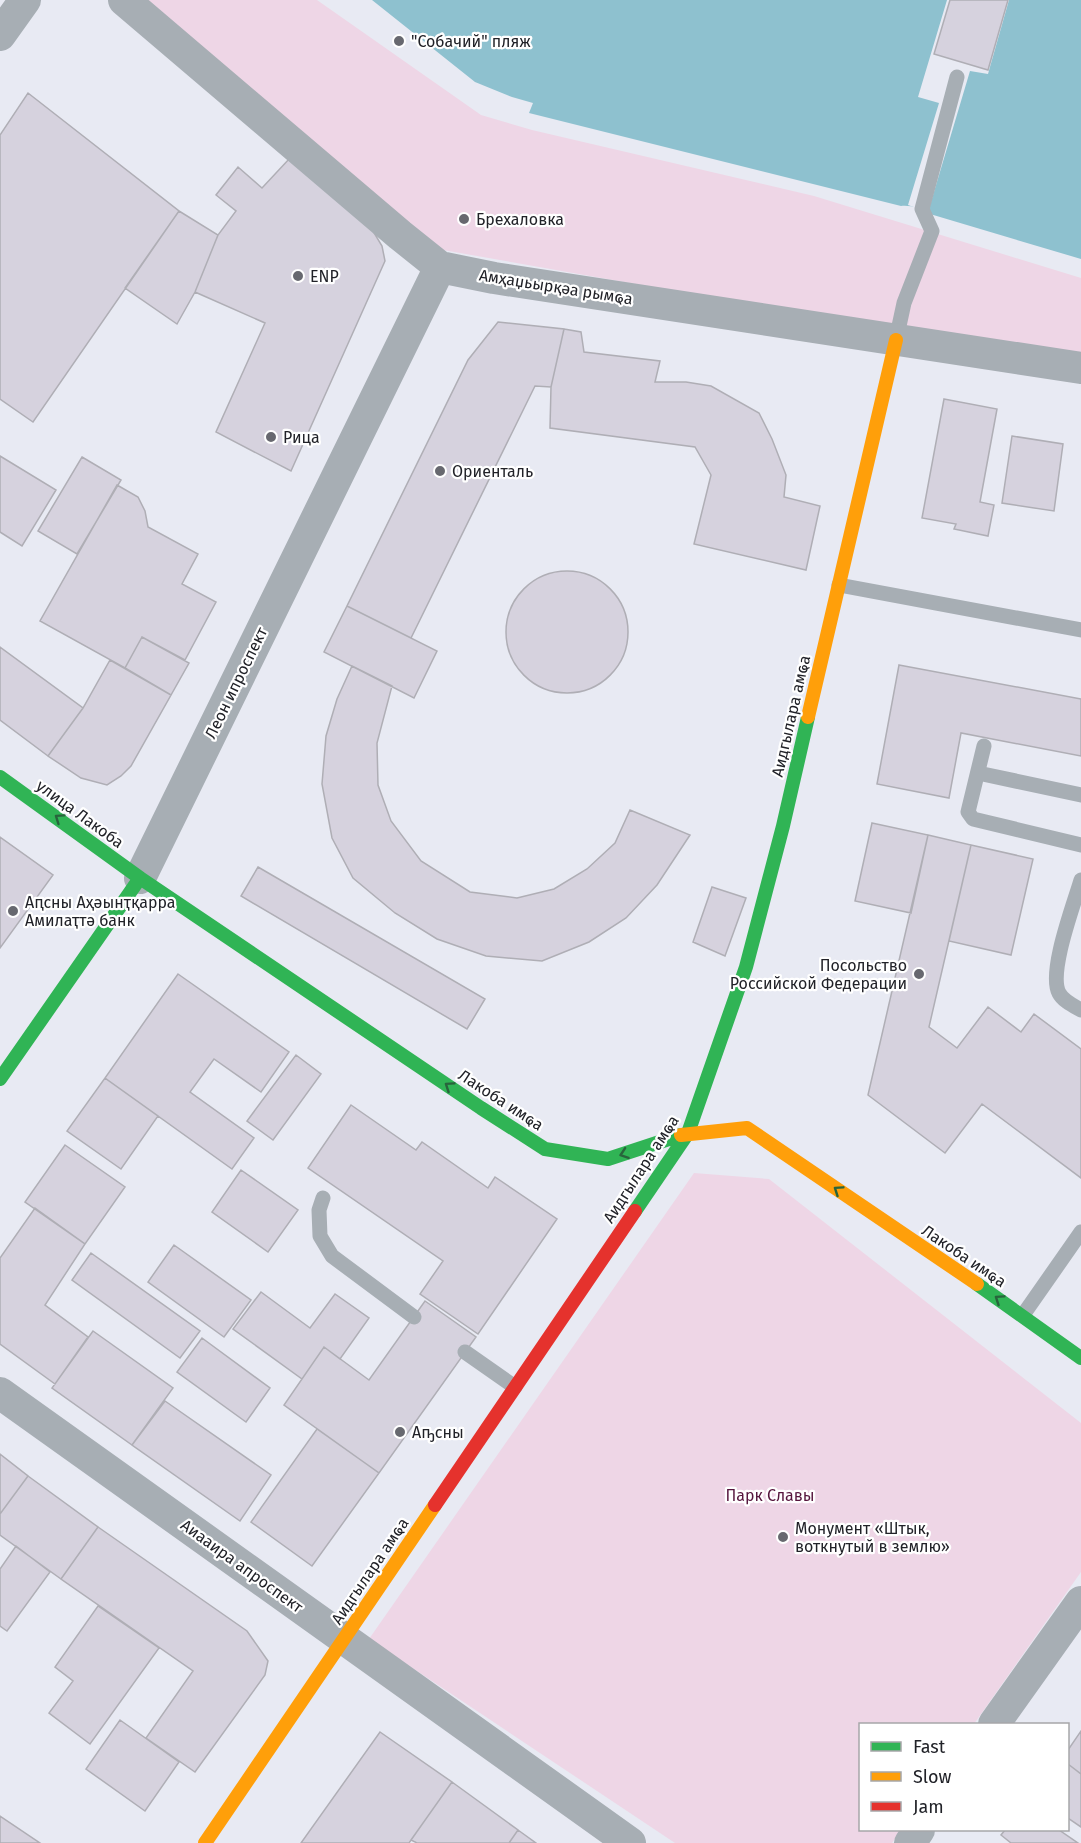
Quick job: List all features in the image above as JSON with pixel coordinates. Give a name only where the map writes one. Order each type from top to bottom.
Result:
[{"type":"main road","name":"Аидгылара амҩа","points":[[205,1843],[688,1133],[746,968],[783,826],[896,340]]},
{"type":"main road","name":"улица Лакоба","points":[[0,777],[140,878]]},
{"type":"main road","name":"Леон ипроспект","points":[[0,1079],[140,878]]},
{"type":"main road","name":"Лакоба имҩа","points":[[140,878],[545,1149],[608,1159],[688,1133],[747,1128],[1023,1315],[1081,1358]]},
{"type":"street","points":[[0,35],[26,0]]},
{"type":"street","name":"Амҳаџьырқәа рымҩа","points":[[124,0],[440,267],[494,278],[1081,368]]},
{"type":"street","name":"Леон ипроспект","points":[[140,878],[440,267]]},
{"type":"street","name":"Аиааира апроспект","points":[[0,1393],[630,1843]]},
{"type":"street","points":[[995,1723],[1081,1602]]},
{"type":"lane","points":[[896,340],[904,303],[932,231],[922,209],[957,77]]},
{"type":"lane","points":[[839,585],[1081,630]]},
{"type":"lane","points":[[984,746],[968,812],[974,819],[1081,845]]},
{"type":"lane","points":[[978,773],[1081,795]]},
{"type":"lane","points":[[1081,880],[1056,968],[1059,993],[1081,1010]]},
{"type":"lane","points":[[323,1198],[319,1210],[320,1236],[332,1256],[414,1317]]},
{"type":"lane","points":[[1023,1315],[1081,1232]]},
{"type":"lane","points":[[465,1352],[515,1387]]},
{"type":"green space","points":[[144,0],[317,0],[481,115],[532,130],[814,196],[1081,278],[1081,363],[415,245]]},
{"type":"green space","name":"Парк Славы","points":[[694,1173],[769,1179],[1081,1423],[1081,1572],[975,1723],[859,1723],[859,1831],[900,1831],[892,1843],[675,1843],[369,1639]]},
{"type":"water","points":[[372,0],[1081,0],[1081,259],[930,214],[916,207],[901,206],[529,113],[533,103],[475,82]]},
{"type":"pier","points":[[947,0],[1009,0],[988,74],[970,71],[928,212],[908,205],[939,103],[918,97]]},
{"type":"building","points":[[950,0],[1008,0],[988,70],[934,54]]},
{"type":"building","points":[[28,93],[179,211],[33,422],[0,399],[0,135]]},
{"type":"building","points":[[290,158],[373,231],[382,246],[385,261],[291,471],[216,432],[265,323],[195,292],[218,235],[236,211],[216,195],[238,167],[262,188]]},
{"type":"building","points":[[179,211],[218,235],[195,292],[177,324],[125,288]]},
{"type":"building","points":[[498,322],[564,329],[551,387],[535,386],[411,638],[347,606],[468,360]]},
{"type":"building","points":[[564,329],[581,332],[584,352],[660,361],[655,382],[686,382],[711,386],[759,413],[786,475],[784,497],[820,506],[806,570],[694,544],[711,475],[695,447],[550,428],[551,387]]},
{"type":"building","points":[[944,399],[997,409],[980,502],[994,505],[988,536],[954,529],[956,524],[922,518]]},
{"type":"building","points":[[1012,436],[1063,444],[1054,511],[1002,503]]},
{"type":"building","points":[[0,456],[56,490],[22,546],[0,532]]},
{"type":"building","points":[[82,457],[121,480],[77,554],[38,531]]},
{"type":"building","points":[[117,485],[138,497],[145,511],[148,527],[198,554],[182,584],[216,602],[185,660],[142,637],[125,668],[40,621]]},
{"type":"building","points":[[567,571],[590,575],[610,589],[624,609],[628,632],[624,655],[610,675],[590,689],[567,693],[544,689],[524,675],[510,655],[506,632],[510,609],[524,589],[544,575]]},
{"type":"building","points":[[347,606],[437,651],[414,698],[324,652]]},
{"type":"building","points":[[142,637],[189,663],[171,695],[125,668]]},
{"type":"building","points":[[0,647],[83,708],[48,756],[0,720]]},
{"type":"building","points":[[110,660],[171,695],[131,766],[107,785],[81,778],[48,756],[83,708]]},
{"type":"building","points":[[899,665],[1081,699],[1081,756],[961,733],[949,798],[877,784]]},
{"type":"building","points":[[352,666],[392,686],[377,743],[378,785],[391,821],[421,861],[470,892],[517,898],[554,889],[587,869],[615,843],[630,810],[690,835],[657,885],[626,918],[589,942],[542,961],[486,956],[437,939],[395,913],[353,878],[332,838],[322,784],[326,736],[337,699]]},
{"type":"building","points":[[872,823],[928,835],[911,913],[855,901]]},
{"type":"building","name":"Посольство Российской Федерации","points":[[928,835],[971,845],[929,1027],[957,1048],[988,1007],[1021,1032],[1034,1014],[1081,1049],[1081,1178],[982,1104],[945,1153],[868,1095]]},
{"type":"building","name":"Аԥсны Аҳәынҭқарра Амилаҭтә банк","points":[[0,837],[53,875],[0,948]]},
{"type":"building","points":[[971,845],[1033,859],[1011,955],[949,941]]},
{"type":"building","points":[[258,867],[485,999],[467,1029],[241,896]]},
{"type":"building","points":[[712,887],[746,898],[725,956],[693,942]]},
{"type":"building","points":[[178,974],[289,1052],[261,1092],[214,1059],[190,1092],[254,1138],[232,1169],[105,1078]]},
{"type":"building","points":[[296,1055],[321,1074],[273,1140],[247,1121]]},
{"type":"building","points":[[105,1078],[158,1116],[121,1169],[67,1131]]},
{"type":"building","points":[[351,1105],[416,1150],[422,1142],[488,1188],[495,1177],[557,1219],[478,1334],[420,1294],[443,1261],[308,1168]]},
{"type":"building","points":[[65,1145],[125,1187],[85,1244],[25,1202]]},
{"type":"building","points":[[241,1170],[298,1210],[268,1252],[212,1212]]},
{"type":"building","points":[[35,1208],[85,1244],[45,1305],[88,1337],[55,1384],[0,1344],[0,1258]]},
{"type":"building","points":[[174,1245],[251,1300],[224,1337],[148,1282]]},
{"type":"building","points":[[91,1253],[200,1331],[180,1358],[72,1280]]},
{"type":"building","points":[[261,1292],[310,1328],[335,1294],[369,1318],[340,1359],[324,1347],[302,1379],[233,1329]]},
{"type":"building","points":[[425,1301],[476,1337],[379,1473],[284,1405],[324,1347],[369,1380]]},
{"type":"building","points":[[93,1331],[173,1388],[132,1445],[52,1388]]},
{"type":"building","points":[[202,1338],[270,1388],[246,1422],[177,1372]]},
{"type":"building","points":[[165,1401],[271,1475],[240,1521],[132,1445]]},
{"type":"building","points":[[317,1429],[379,1473],[312,1566],[251,1522]]},
{"type":"building","points":[[0,1454],[28,1476],[0,1514]]},
{"type":"building","points":[[28,1476],[98,1527],[61,1579],[0,1535],[0,1514]]},
{"type":"building","points":[[98,1527],[247,1631],[268,1661],[265,1675],[195,1772],[146,1738],[193,1671],[61,1579]]},
{"type":"building","points":[[16,1546],[50,1572],[7,1631],[0,1626],[0,1569]]},
{"type":"building","points":[[98,1606],[159,1648],[90,1744],[49,1713],[73,1681],[55,1667]]},
{"type":"building","points":[[120,1720],[179,1762],[145,1811],[86,1769]]},
{"type":"building","points":[[1081,1731],[1081,1774],[1069,1765],[1069,1749]]},
{"type":"building","points":[[380,1732],[452,1782],[409,1843],[301,1843]]},
{"type":"building","points":[[1069,1765],[1081,1774],[1081,1827],[1069,1819]]},
{"type":"building","points":[[452,1782],[518,1830],[509,1843],[417,1843],[411,1840]]},
{"type":"building","points":[[0,1816],[40,1843],[0,1843]]},
{"type":"building","points":[[518,1830],[536,1843],[509,1843]]},
{"type":"building","points":[[1004,1831],[1060,1831],[1078,1843],[1011,1843],[1001,1835]]},
{"type":"traffic: fast","points":[[635,1211],[688,1133],[746,967],[783,826],[808,717]]},
{"type":"traffic: fast","points":[[0,777],[140,878],[0,1079]]},
{"type":"traffic: fast","points":[[140,878],[545,1149],[608,1159],[681,1135]]},
{"type":"traffic: fast","points":[[977,1284],[1081,1358]]},
{"type":"traffic: slow","points":[[808,717],[896,340]]},
{"type":"traffic: slow","points":[[681,1135],[747,1128],[977,1284]]},
{"type":"traffic: slow","points":[[205,1843],[435,1505]]},
{"type":"traffic: jam","points":[[435,1505],[635,1211]]},
{"type":"place","name":"\"Собачий\" пляж","points":[[399,41]]},
{"type":"place","name":"Брехаловка","points":[[464,219]]},
{"type":"place","name":"ENP","points":[[298,276]]},
{"type":"place","name":"Рица","points":[[271,437]]},
{"type":"place","name":"Ориенталь","points":[[440,471]]},
{"type":"place","name":"Аԥсны Аҳәынҭқарра Амилаҭтә банк","points":[[13,911]]},
{"type":"place","name":"Посольство Российской Федерации","points":[[919,974]]},
{"type":"place","name":"Аҧсны","points":[[400,1432]]},
{"type":"place","name":"Монумент «Штык, воткнутый в землю»","points":[[783,1537]]}]
